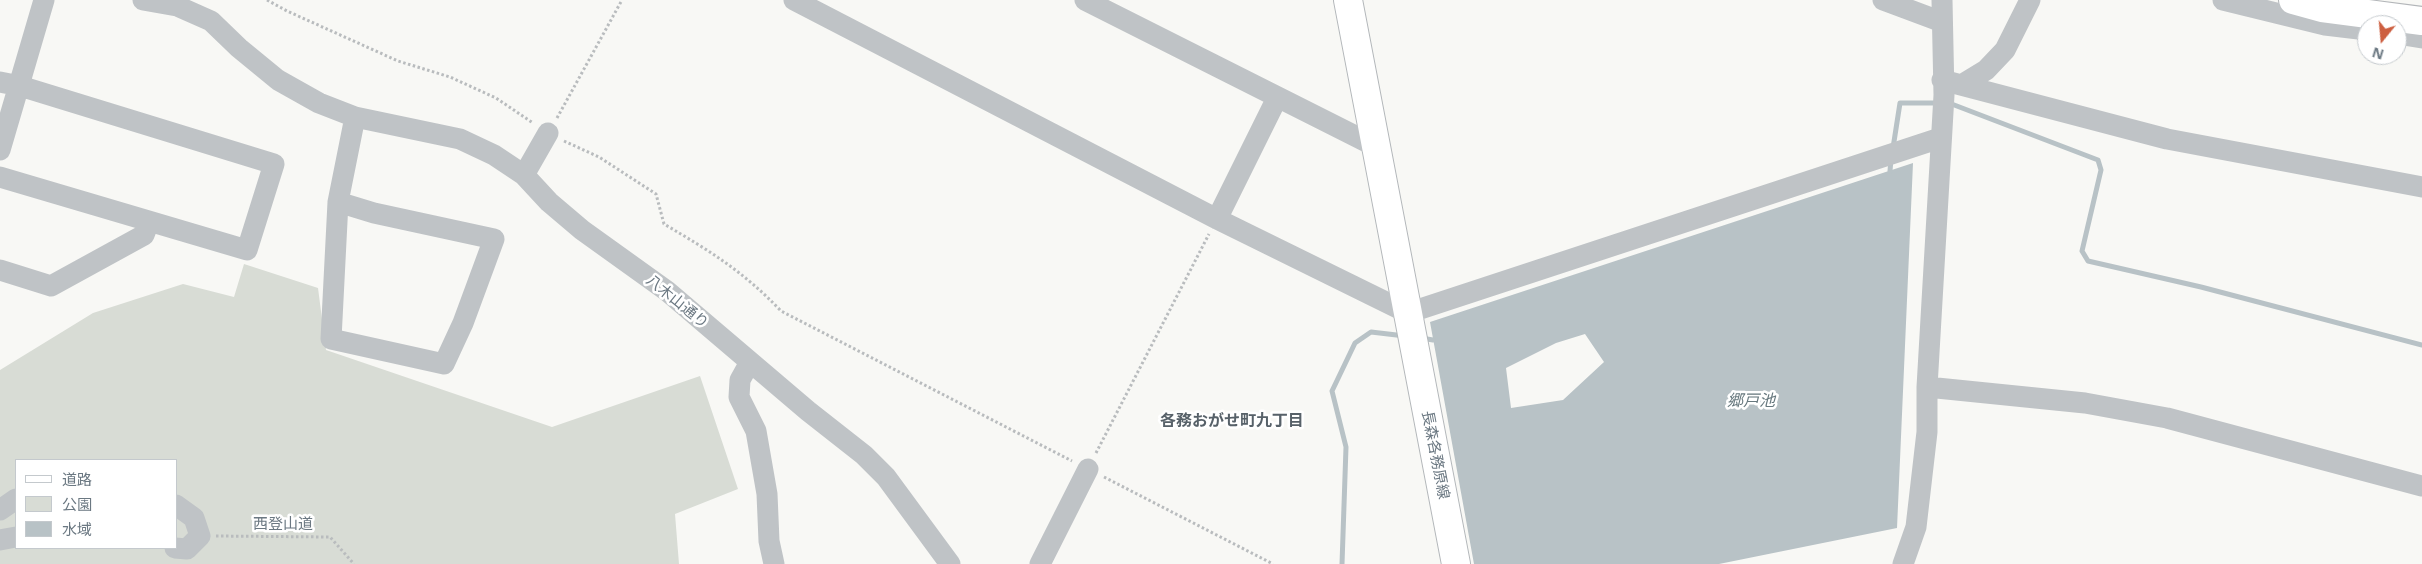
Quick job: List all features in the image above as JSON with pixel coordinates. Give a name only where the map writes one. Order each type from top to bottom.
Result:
[{"type":"main road","name":"長森各務原線","points":[[1348,0],[1456,564]]},
{"type":"main road","points":[[2293,0],[2322,8],[2422,21]]},
{"type":"main road","points":[[2408,0],[2422,1]]},
{"type":"street","points":[[0,150],[10,84],[44,0]]},
{"type":"street","name":"八木山通り","points":[[143,0],[177,6],[211,21],[239,48],[278,80],[319,103],[355,117],[460,139],[494,154],[524,175],[549,202],[582,230],[667,291],[864,455],[886,477],[950,564]]},
{"type":"street","points":[[794,0],[1217,219],[1411,329],[1906,149],[1941,129]]},
{"type":"street","points":[[1085,0],[1375,146]]},
{"type":"street","points":[[1883,0],[1942,22]]},
{"type":"street","points":[[1903,564],[1916,527],[1927,432],[1927,387],[1943,88],[1942,0]]},
{"type":"street","points":[[1943,88],[1963,84],[1986,70],[2005,50],[2030,0]]},
{"type":"street","points":[[2223,0],[2324,25],[2357,29]]},
{"type":"street","points":[[2407,36],[2422,38]]},
{"type":"street","points":[[0,177],[247,250],[274,164],[10,84]]},
{"type":"street","points":[[1963,84],[2166,139],[2422,187]]},
{"type":"street","points":[[1217,219],[1277,98]]},
{"type":"street","points":[[338,202],[374,213],[494,239],[463,323],[444,364],[331,339],[338,202],[355,117]]},
{"type":"street","points":[[524,175],[548,134]]},
{"type":"street","points":[[0,270],[51,286],[144,235],[149,222]]},
{"type":"street","points":[[750,362],[740,380],[738,397],[756,432],[767,494],[769,541],[774,564]]},
{"type":"street","points":[[1927,387],[2085,403],[2167,418],[2422,486]]},
{"type":"street","points":[[1040,564],[1088,469]]},
{"type":"street","points":[[0,510],[15,500]]},
{"type":"street","points":[[178,507],[194,518],[200,536],[187,550],[178,548]]},
{"type":"street","points":[[0,540],[15,537]]},
{"type":"path","points":[[267,0],[287,11],[398,61],[450,77],[496,98],[548,134],[599,157],[656,194],[664,224],[720,257],[758,287],[781,311],[1273,564]]},
{"type":"path","points":[[548,134],[622,0]]},
{"type":"path","points":[[1088,469],[1217,219]]},
{"type":"path","name":"西登山道","points":[[200,536],[330,537],[354,564]]},
{"type":"green space","points":[[244,264],[318,288],[326,350],[552,427],[700,376],[738,489],[675,514],[679,564],[0,564],[0,370],[93,313],[183,284],[234,297]]},
{"type":"water","name":"郷戸池","points":[[1913,163],[1897,528],[1719,564],[1474,564],[1430,322]],"holes":[[[1585,334],[1604,362],[1563,400],[1511,408],[1506,368],[1556,343]]]},
{"type":"waterway","points":[[1893,148],[1900,103],[1938,103]]},
{"type":"waterway","points":[[1949,103],[2098,160],[2101,170],[2082,251],[2088,261],[2201,287],[2422,345]]},
{"type":"waterway","points":[[1890,171],[1891,159]]},
{"type":"waterway","points":[[1342,564],[1346,447],[1332,391],[1355,343],[1371,332],[1405,336]]},
{"type":"waterway","points":[[1421,338],[1433,340]]},
{"type":"district","name":"各務おがせ町九丁目","points":[[1232,421]]}]
